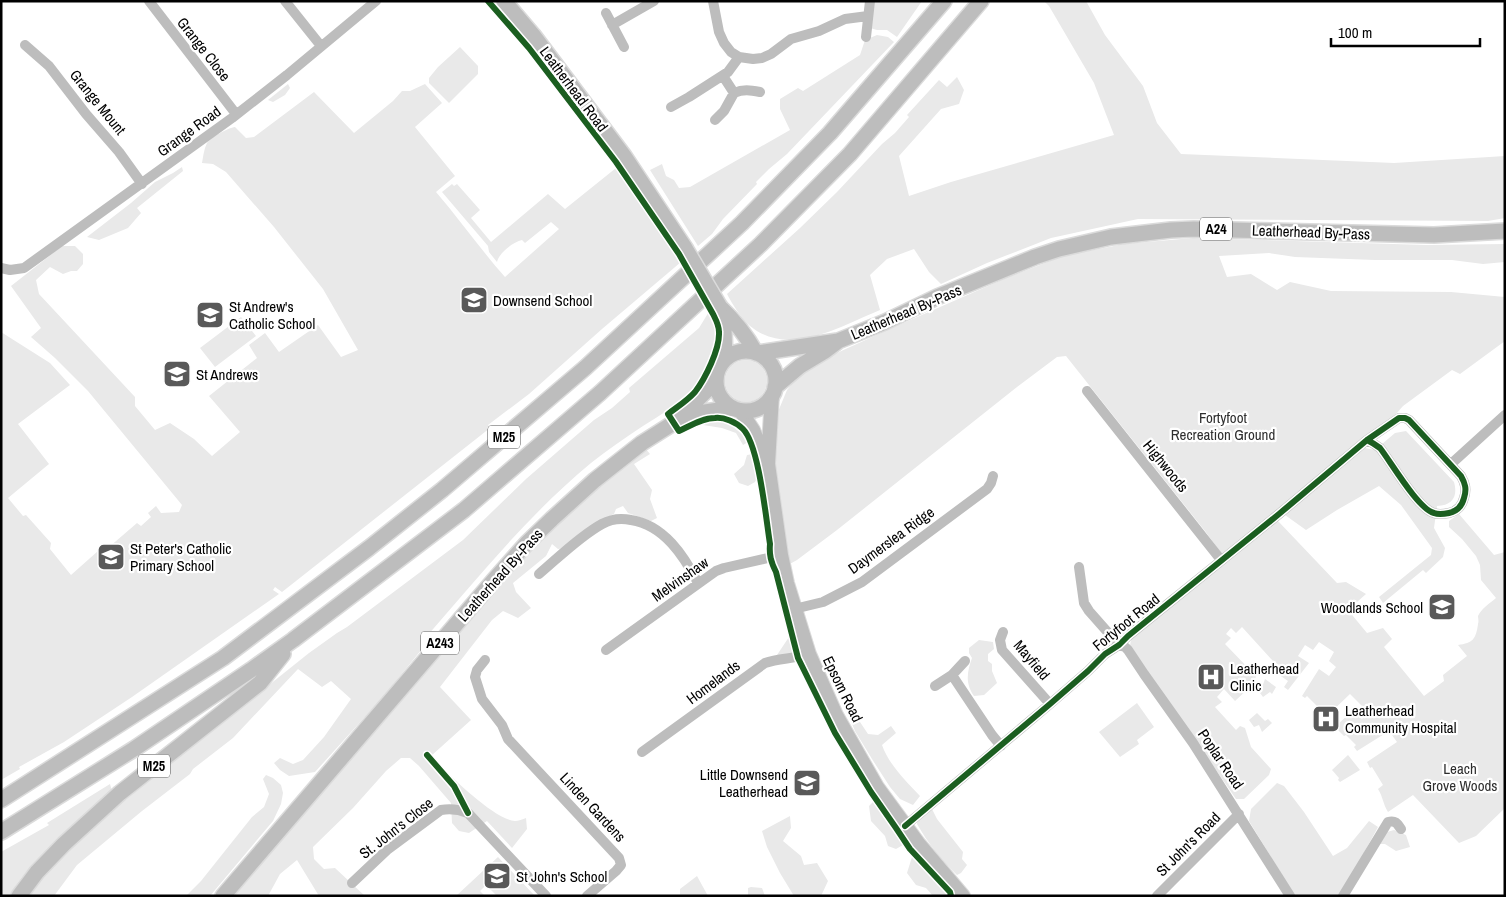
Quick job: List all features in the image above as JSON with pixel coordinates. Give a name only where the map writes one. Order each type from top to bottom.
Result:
[{"type":"highway","name":"Leatherhead Road","points":[[504,1],[533,35],[624,156],[685,248],[720,307],[730,316],[757,353]]},
{"type":"highway","name":"M25","points":[[1,800],[224,658],[368,548],[585,368],[742,223],[830,133],[944,1]]},
{"type":"highway","name":"M25","points":[[1,832],[134,749],[293,640],[464,510],[600,392],[746,258],[850,154],[981,1]]},
{"type":"highway","name":"Leatherhead By-Pass","points":[[757,353],[838,341],[885,322],[937,297],[1035,257],[1059,249],[1111,237],[1194,229],[1434,235],[1505,231]]},
{"type":"highway","name":"Leatherhead Road","points":[[720,307],[726,359]]},
{"type":"highway","name":"Leatherhead By-Pass","points":[[774,391],[800,366],[838,341]]},
{"type":"highway","points":[[748,351],[757,353],[773,367],[775,377],[774,391],[759,408],[750,410],[737,409],[726,403],[720,396],[716,378],[721,365],[726,359],[732,354],[748,351]]},
{"type":"highway","name":"Leatherhead By-Pass","points":[[683,417],[687,410],[708,390],[716,378]]},
{"type":"highway","name":"Leatherhead By-Pass","points":[[223,896],[527,543],[552,518],[595,480],[642,443],[683,417],[705,412],[737,409]]},
{"type":"highway","name":"M25","points":[[19,896],[37,872],[64,844],[120,794],[260,683],[293,640]]},
{"type":"main road","name":"Epsom Road","points":[[774,391],[768,464],[782,555],[794,609],[809,654],[844,728],[878,787],[905,826],[963,896]]},
{"type":"main road","name":"Epsom Road","points":[[737,409],[753,430],[768,464]]},
{"type":"street","name":"Grange Close","points":[[149,1],[236,114]]},
{"type":"street","points":[[285,1],[321,46]]},
{"type":"street","name":"Grange Road","points":[[6,269],[24,268],[142,184],[287,75],[376,1]]},
{"type":"street","points":[[612,25],[654,1]]},
{"type":"street","points":[[713,1],[719,32],[724,43],[731,52],[739,57],[762,58],[792,39],[819,31],[845,19],[868,16]]},
{"type":"street","points":[[866,38],[870,1]]},
{"type":"street","points":[[606,13],[624,47]]},
{"type":"street","name":"Grange Mount","points":[[25,44],[49,66],[86,114],[119,152],[142,184]]},
{"type":"street","points":[[671,107],[723,76],[739,57]]},
{"type":"street","points":[[723,76],[734,93]]},
{"type":"street","points":[[715,120],[728,105],[734,93],[742,90],[760,92]]},
{"type":"street","name":"Highwoods","points":[[1087,391],[1221,560]]},
{"type":"street","points":[[1451,464],[1505,415]]},
{"type":"street","name":"Fortyfoot Road","points":[[905,826],[1050,704],[1105,654],[1119,645],[1367,440],[1391,422],[1399,418],[1409,420],[1461,476],[1466,492],[1459,509],[1452,513],[1443,514],[1433,513],[1426,509],[1378,447],[1367,440]]},
{"type":"street","name":"Daymerslea Ridge","points":[[794,609],[823,602],[862,582],[987,489],[991,483],[992,476]]},
{"type":"street","points":[[539,574],[603,523],[625,519],[640,521],[665,536],[674,545],[698,584]]},
{"type":"street","name":"Melvinshaw","points":[[606,650],[698,584],[724,568],[782,555]]},
{"type":"street","name":"Poplar Road","points":[[1079,567],[1084,602],[1089,611],[1119,645],[1125,646],[1193,742],[1290,896]]},
{"type":"street","name":"Mayfield","points":[[1003,632],[1000,640],[1002,650],[1050,704]]},
{"type":"street","name":"Homelands","points":[[642,752],[765,663],[772,660],[798,658],[809,654]]},
{"type":"street","name":"Linden Gardens","points":[[485,660],[475,674],[475,680],[482,699],[502,725],[508,739],[619,858],[621,865],[616,871],[587,896]]},
{"type":"street","points":[[935,686],[952,675],[965,661]]},
{"type":"street","points":[[952,675],[1001,746]]},
{"type":"street","name":"St. John's Close","points":[[352,883],[387,850],[440,810],[451,808],[468,813],[546,896]]},
{"type":"street","name":"St John's Road","points":[[1157,896],[1239,814]]},
{"type":"street","points":[[1343,896],[1388,822],[1392,821],[1401,828]]},
{"type":"green space","points":[[873,1],[922,1],[897,37],[887,30],[870,28]]},
{"type":"green space","points":[[1044,1],[1086,1],[1105,35],[1143,86],[1157,123],[1181,154],[1394,163],[1505,156],[1505,218],[1488,221],[1138,219],[1051,238],[987,263],[941,284],[929,272],[914,249],[887,259],[870,275],[880,310],[832,331],[798,339],[781,339],[765,335],[750,326],[734,307],[727,294],[837,192],[882,144],[895,133],[909,117],[907,115],[939,80],[947,87],[957,77],[964,90],[959,104],[941,109],[899,156],[909,196],[1114,135],[1094,83],[1049,6]]},
{"type":"green space","points":[[877,35],[888,37],[894,42],[787,154],[756,182],[757,184],[723,219],[712,234],[698,246],[650,170],[662,164],[666,176],[674,180],[679,188],[690,187],[790,130],[780,109],[780,99],[798,88],[803,91],[860,55],[865,40]]},
{"type":"green space","points":[[460,47],[478,66],[478,74],[449,103],[429,83],[429,78]]},
{"type":"green space","points":[[288,84],[290,88],[285,95],[273,102],[268,100]]},
{"type":"green space","points":[[425,84],[442,103],[415,127],[455,176],[436,192],[505,277],[559,229],[551,222],[525,243],[522,240],[511,245],[500,255],[497,262],[489,252],[488,246],[442,192],[452,184],[454,186],[457,184],[480,210],[471,218],[491,242],[548,194],[565,209],[616,168],[681,262],[529,394],[488,425],[490,428],[282,592],[275,587],[273,590],[279,594],[132,697],[64,742],[19,767],[20,769],[1,780],[1,332],[50,363],[70,385],[18,424],[49,464],[8,498],[23,516],[26,515],[51,543],[50,549],[71,575],[98,551],[101,554],[137,523],[141,526],[151,517],[148,513],[156,506],[161,513],[179,512],[182,505],[88,391],[31,337],[41,328],[11,286],[62,246],[75,246],[83,254],[83,264],[77,271],[63,274],[50,267],[36,280],[39,294],[135,397],[135,406],[155,430],[170,423],[194,439],[212,456],[240,432],[209,396],[257,358],[249,345],[265,333],[279,352],[318,325],[341,357],[358,350],[323,289],[274,227],[226,172],[213,164],[202,163],[207,143],[220,133],[235,127],[246,138],[254,137],[314,92],[354,133],[393,101],[402,91],[410,91]]},
{"type":"green space","points":[[182,167],[183,171],[137,208],[141,213],[128,228],[99,240],[87,237],[155,182]]},
{"type":"green space","points":[[1193,238],[1426,245],[1505,244],[1505,262],[1483,264],[1452,260],[1295,257],[1269,253],[1219,256],[1227,277],[1251,274],[1277,290],[1290,282],[1331,291],[1451,292],[1505,297],[1505,341],[1460,374],[1452,370],[1403,406],[1278,521],[1337,583],[1346,582],[1366,594],[1348,610],[1367,633],[1383,628],[1392,639],[1384,647],[1424,696],[1444,681],[1443,675],[1467,656],[1458,645],[1467,643],[1475,637],[1479,613],[1496,598],[1481,580],[1480,565],[1476,556],[1449,527],[1449,521],[1459,514],[1494,555],[1505,552],[1505,808],[1476,836],[1459,843],[1413,795],[1388,812],[1378,789],[1383,785],[1367,762],[1397,742],[1389,731],[1357,751],[1354,747],[1356,745],[1335,727],[1353,710],[1362,719],[1368,712],[1350,694],[1326,717],[1307,696],[1305,698],[1302,696],[1319,669],[1329,676],[1336,667],[1329,661],[1334,652],[1319,642],[1313,650],[1305,645],[1298,656],[1309,663],[1288,690],[1284,687],[1288,681],[1275,672],[1279,665],[1273,661],[1242,627],[1236,633],[1231,628],[1226,634],[1231,638],[1225,644],[1252,672],[1258,668],[1252,691],[1249,688],[1235,701],[1224,689],[1217,697],[1222,702],[1215,707],[1236,730],[1240,726],[1245,728],[1251,747],[1271,769],[1269,775],[1244,799],[1236,799],[1130,646],[1131,639],[1227,561],[1066,356],[1057,357],[1017,387],[837,530],[788,565],[774,474],[775,419],[787,390],[801,373],[828,357],[892,328],[1004,279],[1063,256],[1124,244]]},
{"type":"green space","points":[[710,310],[716,326],[716,343],[713,354],[701,378],[694,387],[670,408],[597,458],[523,527],[421,643],[422,649],[382,698],[315,772],[289,776],[274,763],[280,758],[293,764],[303,760],[324,737],[351,699],[331,681],[322,687],[298,669],[233,738],[77,865],[54,896],[25,896],[29,889],[90,828],[309,653],[347,627],[463,540],[526,479],[594,420],[612,408],[630,392],[629,388],[699,328]]},
{"type":"green space","points":[[241,317],[256,336],[215,367],[200,348]]},
{"type":"green space","points":[[750,360],[758,363],[764,369],[767,381],[764,393],[758,399],[742,402],[734,399],[728,393],[725,377],[728,369],[734,363]]},
{"type":"green space","points":[[712,419],[734,424],[748,442],[743,445],[736,433],[722,428],[703,425],[703,422]]},
{"type":"green space","points":[[1406,431],[1454,482],[1455,495],[1447,504],[1437,506],[1434,528],[1445,548],[1443,557],[1426,573],[1423,570],[1383,603],[1379,597],[1431,555],[1432,548],[1401,505],[1379,486],[1306,530],[1285,515],[1365,448],[1375,450],[1395,433]]},
{"type":"green space","points":[[645,448],[650,454],[634,464],[652,490],[650,499],[657,518],[651,521],[628,513],[623,506],[616,509],[614,514],[605,518],[565,548],[558,549],[552,544],[546,556],[513,583],[516,592],[531,608],[518,618],[503,611],[492,620],[440,687],[471,720],[431,756],[470,794],[495,813],[515,821],[526,818],[527,829],[512,848],[487,821],[469,833],[459,831],[452,823],[451,803],[419,766],[410,758],[401,758],[386,771],[353,808],[313,847],[314,859],[324,869],[335,868],[365,896],[319,896],[297,860],[280,874],[268,896],[231,896],[504,575],[585,494]]},
{"type":"green space","points":[[753,454],[758,476],[755,482],[748,486],[739,483],[734,474],[744,465],[747,455]]},
{"type":"green space","points":[[789,637],[793,651],[791,655],[777,655]]},
{"type":"green space","points":[[979,640],[993,642],[994,649],[988,654],[988,661],[992,664],[992,671],[997,683],[984,695],[974,696],[968,682],[972,658],[969,648]]},
{"type":"green space","points":[[1265,679],[1276,687],[1272,694],[1270,692],[1263,697],[1260,693]]},
{"type":"green space","points":[[1137,703],[1154,727],[1137,740],[1139,744],[1120,757],[1099,732]]},
{"type":"green space","points":[[852,710],[868,734],[878,735],[891,726],[896,733],[882,745],[893,766],[920,796],[913,805],[900,799],[872,759],[855,731],[847,712]]},
{"type":"green space","points":[[1257,713],[1265,721],[1268,719],[1272,723],[1262,732],[1259,725],[1254,727],[1249,720]]},
{"type":"green space","points":[[1348,755],[1360,770],[1340,782],[1332,770]]},
{"type":"green space","points":[[266,775],[281,785],[283,793],[281,804],[273,821],[210,896],[186,896],[201,881],[252,817],[264,807],[269,794],[263,779]]},
{"type":"green space","points":[[1277,783],[1284,786],[1304,812],[1333,856],[1347,848],[1369,821],[1378,827],[1338,896],[1295,896],[1249,821],[1251,809]]},
{"type":"green space","points":[[110,784],[112,791],[34,863],[21,878],[10,896],[1,896],[1,852],[49,825],[47,823]]},
{"type":"green space","points":[[873,802],[903,845],[896,849],[888,846],[885,836],[871,821],[869,806]]},
{"type":"green space","points":[[932,809],[937,819],[963,852],[962,859],[967,865],[957,875],[935,851],[917,824],[918,818]]},
{"type":"green space","points":[[790,816],[791,828],[783,841],[801,856],[804,865],[817,863],[828,881],[821,896],[794,896],[767,847],[762,831]]},
{"type":"green space","points":[[1394,830],[1406,835],[1410,847],[1396,851],[1385,844],[1380,844],[1387,832]]},
{"type":"green space","name":"St John's School","points":[[498,857],[535,896],[497,896],[486,885],[480,891],[485,896],[456,896]]},
{"type":"green space","points":[[912,857],[916,858],[945,890],[946,896],[933,896],[926,888],[916,885],[907,873]]},
{"type":"green space","points":[[697,876],[708,896],[680,896],[680,889]]},
{"type":"green space","points":[[748,888],[762,888],[765,896],[748,896]]},
{"type":"cycle path","points":[[488,1],[529,48],[616,162],[679,254],[713,314],[718,325],[719,339],[711,363],[695,392],[668,414],[679,431],[710,418],[719,418],[730,420],[737,424],[749,438],[758,466],[771,558],[798,658],[835,733],[871,792],[910,849],[950,892],[951,896]]},
{"type":"cycle path","points":[[905,826],[1050,704],[1105,654],[1119,645],[1367,440],[1399,418],[1409,420],[1461,476],[1465,489],[1461,506],[1455,511],[1443,514],[1436,514],[1428,510],[1405,484],[1380,448],[1367,440]]},
{"type":"cycle path","points":[[427,755],[454,786],[468,813]]},
{"type":"place","name":"Downsend School","points":[[474,300]]},
{"type":"place","name":"St Andrew's Catholic School","points":[[210,315]]},
{"type":"place","name":"St Andrews","points":[[177,374]]},
{"type":"place","name":"St Peter's Catholic Primary School","points":[[111,557]]},
{"type":"place","name":"Woodlands School","points":[[1442,607]]},
{"type":"place","name":"Leatherhead Clinic","points":[[1211,677]]},
{"type":"place","name":"Leatherhead Community Hospital","points":[[1326,719]]},
{"type":"place","name":"Little Downsend Leatherhead","points":[[807,783]]},
{"type":"place","name":"St John's School","points":[[497,876]]},
{"type":"park label","name":"Fortyfoot Recreation Ground","points":[[1223,426]]},
{"type":"park label","name":"Leach Grove Woods","points":[[1460,776]]}]
